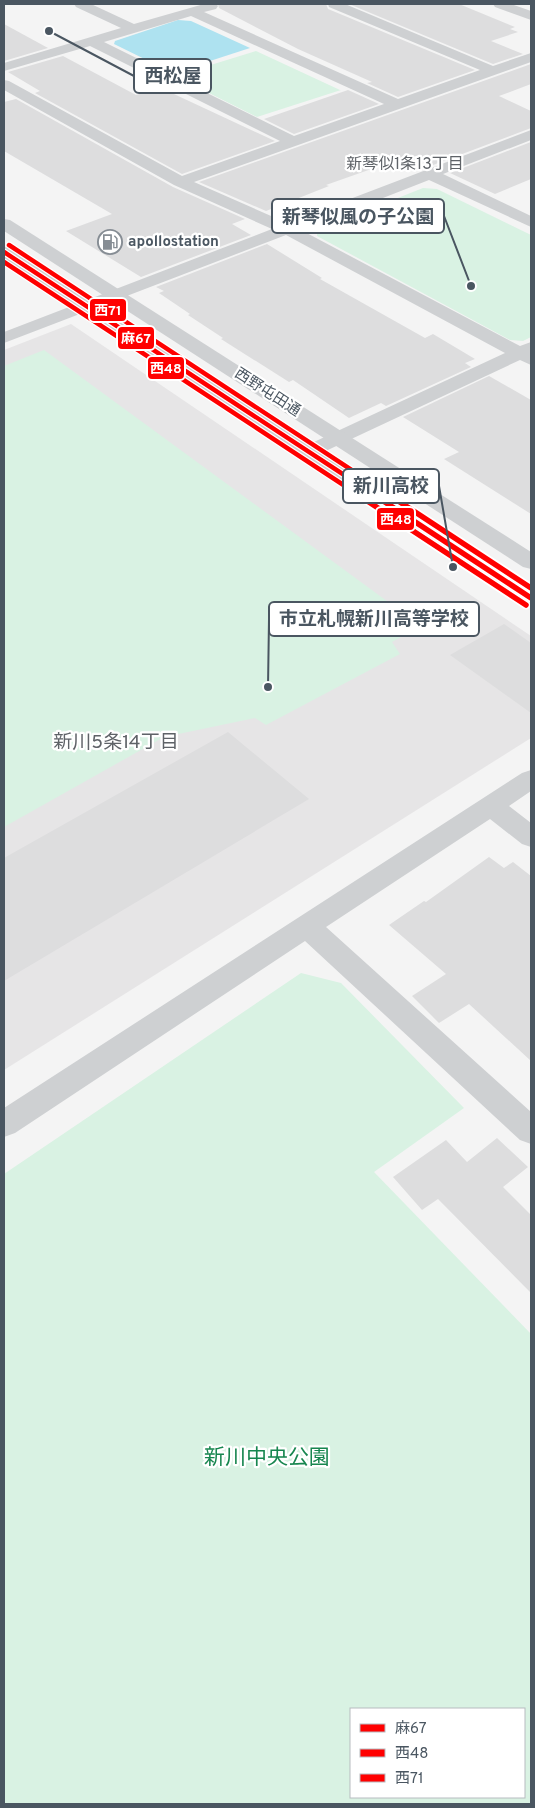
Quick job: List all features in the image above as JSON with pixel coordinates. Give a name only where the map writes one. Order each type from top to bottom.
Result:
[{"type":"street","points":[[81,4],[133,30]]},
{"type":"street","points":[[4,67],[219,4]]},
{"type":"street","points":[[334,4],[493,71]]},
{"type":"street","points":[[500,4],[528,13]]},
{"type":"street","points":[[193,12],[398,105]]},
{"type":"street","points":[[93,42],[291,141]]},
{"type":"street","points":[[180,182],[531,57]]},
{"type":"street","points":[[4,84],[180,182],[287,229],[528,353]]},
{"type":"street","points":[[4,338],[531,134]]},
{"type":"street","points":[[430,174],[531,222]]},
{"type":"street","name":"西野屯田通","points":[[4,224],[531,562]]},
{"type":"street","name":"西野屯田通","points":[[4,252],[531,598]]},
{"type":"street","points":[[308,452],[528,353]]},
{"type":"street","points":[[4,1124],[531,779]]},
{"type":"street","points":[[491,806],[531,837]]},
{"type":"street","points":[[307,926],[531,1131]]},
{"type":"shaded area","points":[[71,324],[531,636],[531,738],[4,1070],[4,350]]},
{"type":"green space","points":[[256,51],[341,90],[257,117],[175,76]]},
{"type":"green space","points":[[423,188],[437,189],[531,235],[531,337],[523,341],[510,340],[317,236],[317,230]]},
{"type":"green space","points":[[44,350],[421,626],[392,642],[400,654],[266,725],[255,718],[164,737],[4,827],[4,366]]},
{"type":"green space","name":"新川中央公園","points":[[301,973],[341,983],[464,1108],[374,1172],[531,1334],[531,1804],[4,1804],[4,1174]]},
{"type":"water","points":[[178,20],[191,21],[250,48],[173,73],[114,44],[115,41]]},
{"type":"building","points":[[218,4],[326,4],[328,9],[475,70],[398,97],[367,83],[372,82],[298,49],[219,8]]},
{"type":"building","points":[[349,4],[459,4],[515,27],[510,29],[518,32],[491,41],[523,54],[493,64]]},
{"type":"building","points":[[4,24],[48,48],[4,61]]},
{"type":"building","points":[[63,56],[136,95],[161,88],[275,141],[182,174],[35,93],[40,91],[8,72]]},
{"type":"building","points":[[531,64],[531,84],[499,96],[531,111],[531,128],[433,165],[411,155],[326,185],[329,186],[266,211],[199,182]]},
{"type":"building","points":[[348,90],[379,104],[294,134],[264,119]]},
{"type":"building","points":[[16,99],[173,187],[245,219],[232,224],[251,235],[141,277],[66,231],[112,214],[4,151],[4,102]]},
{"type":"building","points":[[531,142],[531,179],[495,194],[450,173]]},
{"type":"building","points":[[267,244],[322,278],[320,279],[425,338],[433,334],[475,359],[465,363],[471,367],[386,406],[381,403],[349,418],[293,380],[289,382],[221,339],[223,338],[159,293],[164,291],[156,287]]},
{"type":"building","points":[[489,376],[531,400],[531,514],[444,459],[459,452],[403,417]]},
{"type":"building","points":[[504,624],[531,643],[531,713],[450,655]]},
{"type":"building","points":[[228,732],[309,799],[4,981],[4,858]]},
{"type":"building","points":[[489,857],[504,868],[513,862],[531,876],[531,1061],[469,1004],[439,1023],[412,996],[446,974],[389,925],[424,901],[426,902]]},
{"type":"building","points":[[497,1138],[528,1167],[503,1187],[531,1215],[531,1293],[438,1199],[422,1210],[393,1177],[446,1140],[467,1162]]},
{"type":"transit line","name":"西71","points":[[9,245],[531,588]]},
{"type":"transit line","name":"麻67","points":[[4,252],[531,598]]},
{"type":"transit line","name":"西48","points":[[4,262],[526,605]]},
{"type":"place","name":"西松屋","points":[[49,31]]},
{"type":"place","name":"apollostation","points":[[110,242]]},
{"type":"place","name":"新琴似風の子公園","points":[[471,286]]},
{"type":"place","name":"新川高校","points":[[453,567]]},
{"type":"place","name":"市立札幌新川高等学校","points":[[268,687]]},
{"type":"district","name":"新琴似1条13丁目","points":[[405,165]]},
{"type":"district","name":"新川5条14丁目","points":[[116,743]]}]
